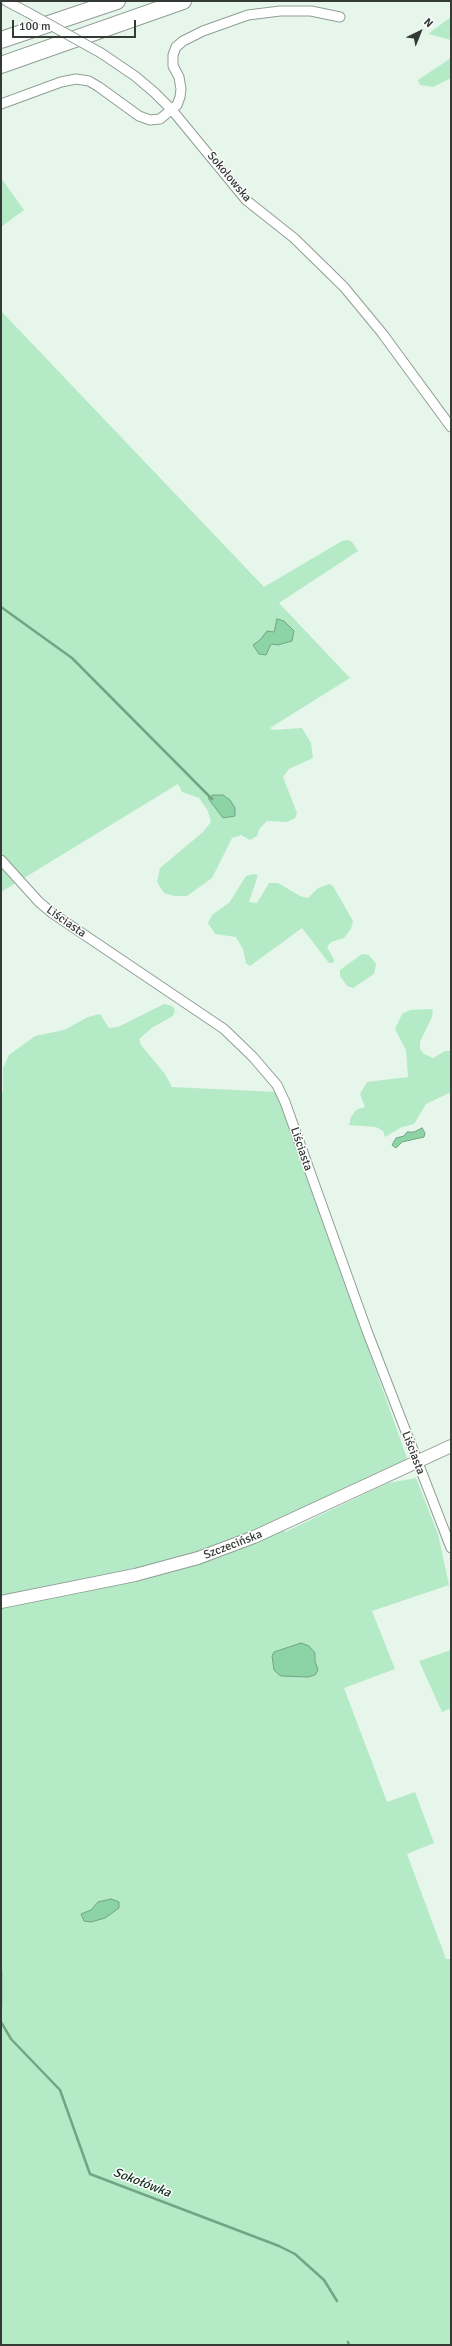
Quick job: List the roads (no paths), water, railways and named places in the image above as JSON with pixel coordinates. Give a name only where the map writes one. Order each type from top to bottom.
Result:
[{"type":"highway","points":[[1,40],[117,1]]},
{"type":"highway","points":[[1,65],[184,1]]},
{"type":"main road","name":"Szczecińska","points":[[1,1602],[135,1575],[198,1558],[254,1537],[451,1446]]},
{"type":"street","name":"Sokołowska","points":[[6,1],[101,53],[135,76],[172,110],[246,200],[294,238],[344,287],[382,333],[451,427]]},
{"type":"street","points":[[1,104],[62,82],[76,79],[89,81],[139,116],[150,120],[160,119],[172,110],[180,97],[181,89],[179,77],[173,66],[173,55],[176,47],[183,41],[203,31],[248,15],[280,11],[311,11],[340,17]]},
{"type":"street","name":"Liściasta","points":[[1,860],[39,902],[52,913],[224,1029],[253,1057],[277,1085],[285,1102],[355,1299],[416,1462],[451,1548]]},
{"type":"waterway","points":[[1,607],[72,658],[212,799]]},
{"type":"waterway","name":"Sokołówka","points":[[1,1971],[1,2006]]},
{"type":"waterway","name":"Sokołówka","points":[[1,2022],[11,2039],[60,2090],[90,2174],[279,2246],[295,2254],[324,2280],[337,2301]]}]
